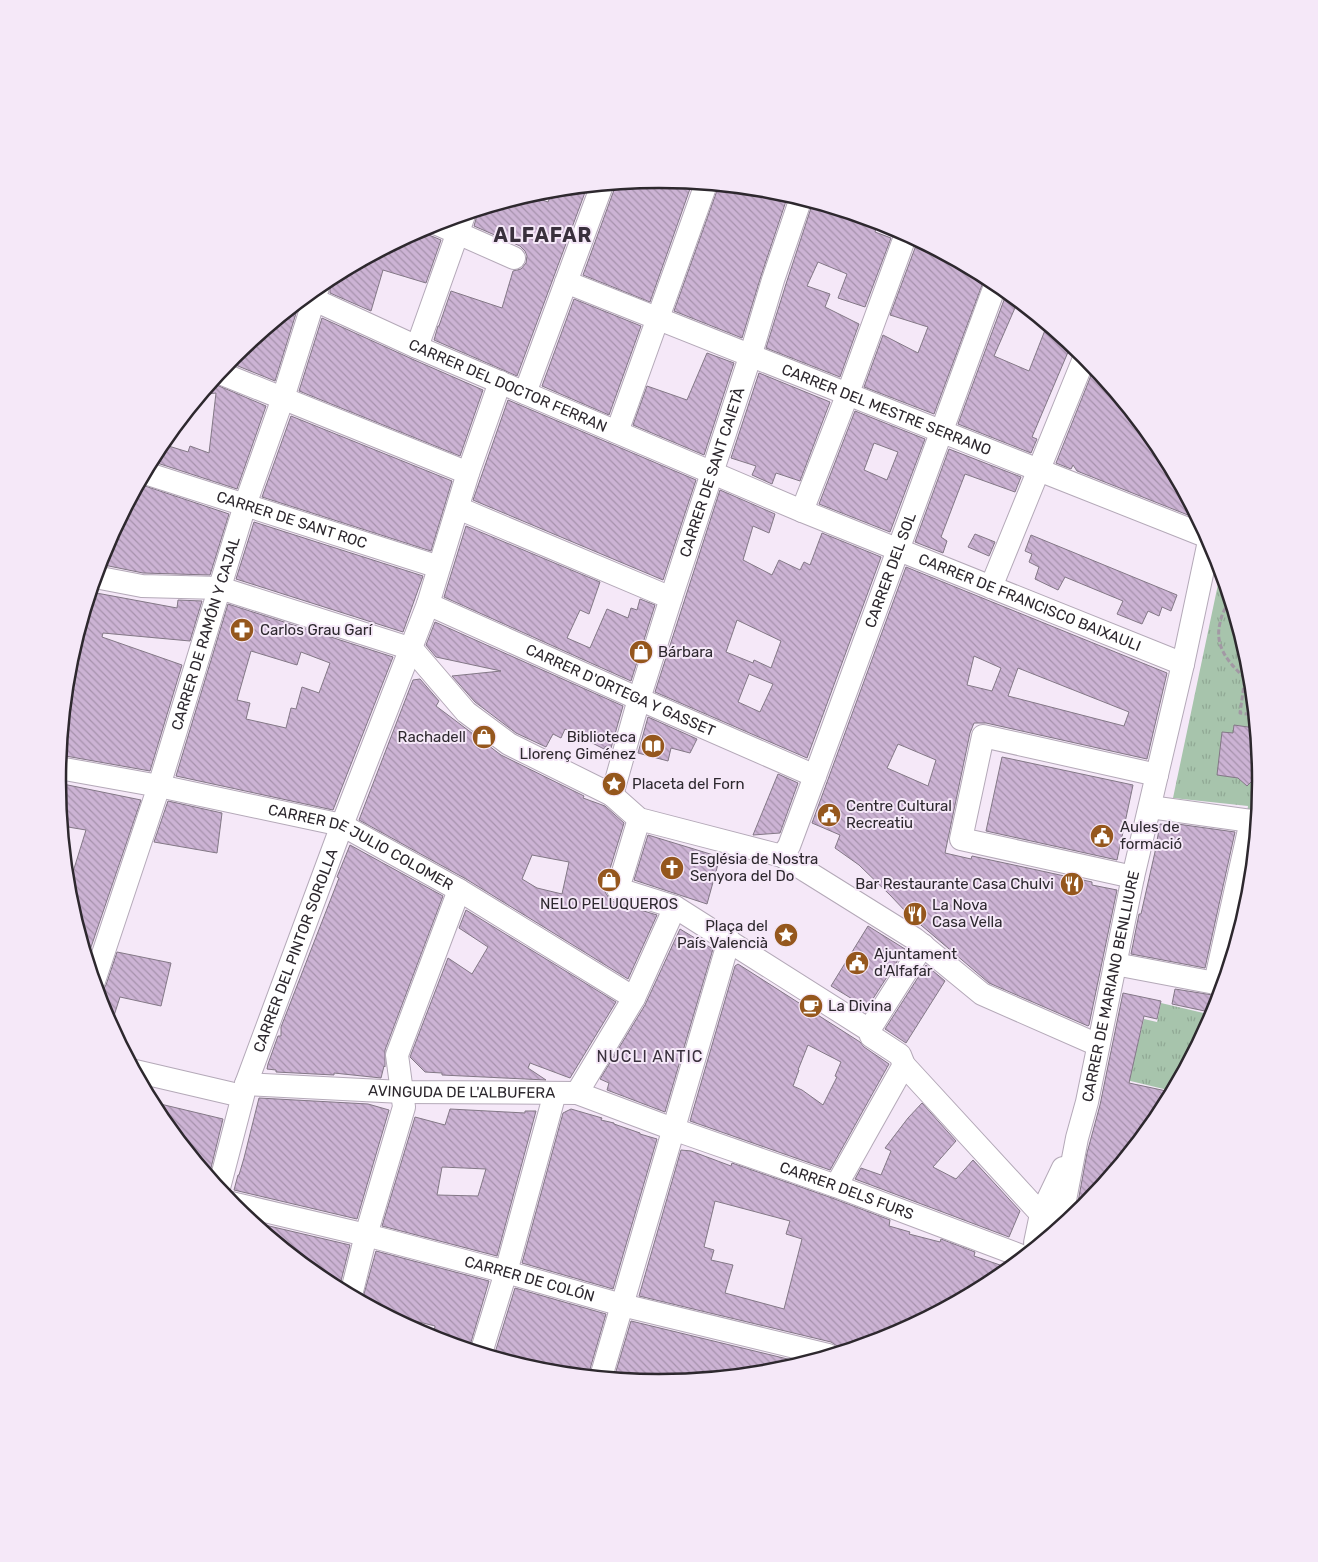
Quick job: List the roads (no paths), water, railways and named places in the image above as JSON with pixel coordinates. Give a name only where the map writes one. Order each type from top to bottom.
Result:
[{"type":"street","points":[[617,432],[704,190]]},
{"type":"street","points":[[525,393],[600,192]]},
{"type":"street","name":"CARRER DE SANT CAIETÀ","points":[[612,795],[639,699],[799,205]]},
{"type":"street","points":[[417,347],[461,224],[514,258]]},
{"type":"street","points":[[802,510],[848,394],[903,241]]},
{"type":"street","name":"CARRER DEL MESTRE SERRANO","points":[[566,282],[750,357],[1197,533]]},
{"type":"street","name":"CARRER DEL SOL","points":[[782,856],[789,846],[993,292]]},
{"type":"street","name":"CARRER DEL DOCTOR FERRAN","points":[[318,297],[417,347],[712,471]]},
{"type":"street","name":"CARRER DE RAMÓN Y CAJAL","points":[[97,970],[159,786],[246,505],[283,398],[311,302]]},
{"type":"street","points":[[990,587],[1081,365]]},
{"type":"street","points":[[227,376],[468,473]]},
{"type":"street","name":"CARRER DEL PINTOR SOROLLA","points":[[221,1180],[244,1090],[342,824],[412,649],[428,604],[468,473],[500,382]]},
{"type":"street","name":"CARRER DE FRANCISCO BAIXAULI","points":[[712,471],[898,550],[1183,664]]},
{"type":"street","name":"CARRER DE SANT ROC","points":[[151,476],[439,567]]},
{"type":"street","points":[[458,508],[671,598]]},
{"type":"street","name":"CARRER DE MARIANO BENLLIURE","points":[[1062,1215],[1133,877],[1183,664],[1206,553]]},
{"type":"street","points":[[102,579],[142,586],[220,588],[412,649],[466,712],[509,744],[612,795],[639,819],[782,856],[923,945],[982,994],[1098,1046]]},
{"type":"street","name":"CARRER D'ORTEGA Y GASSET","points":[[428,604],[815,776]]},
{"type":"street","points":[[1133,877],[961,839],[982,736],[1157,775]]},
{"type":"street","name":"CARRER DE JULIO COLOMER","points":[[67,769],[159,786],[342,824],[459,890],[634,998]]},
{"type":"street","points":[[1150,807],[1250,821]]},
{"type":"street","points":[[639,819],[618,889],[675,907],[869,1030],[871,1036],[900,1055],[904,1065],[1041,1214]]},
{"type":"street","points":[[1223,962],[1249,830]]},
{"type":"street","points":[[353,1288],[366,1235],[404,1107],[397,1055],[459,890]]},
{"type":"street","points":[[577,1093],[634,998],[675,907]]},
{"type":"street","points":[[602,1371],[729,940]]},
{"type":"street","points":[[869,1030],[923,945]]},
{"type":"street","points":[[1115,964],[1216,982]]},
{"type":"street","points":[[836,1186],[904,1065]]},
{"type":"street","name":"AVINGUDA DE L'ALBUFERA","points":[[143,1072],[244,1090],[577,1093],[673,1129]]},
{"type":"street","points":[[483,1347],[506,1272],[555,1093]]},
{"type":"street","name":"CARRER DELS FURS","points":[[673,1129],[1022,1249]]},
{"type":"street","name":"CARRER DE MARIANO BENLLIURE","points":[[1031,1242],[1041,1214],[1077,1138]]},
{"type":"street","name":"CARRER DE COLÓN","points":[[247,1207],[366,1235],[622,1305],[817,1352]]},
{"type":"place","name":"Carlos Grau Garí","points":[[242,630]]},
{"type":"place","name":"Bárbara","points":[[641,652]]},
{"type":"place","name":"Rachadell","points":[[484,737]]},
{"type":"place","name":"Biblioteca Llorenç Giménez","points":[[653,746]]},
{"type":"place","name":"Placeta del Forn","points":[[614,784]]},
{"type":"place","name":"Centre Cultural Recreatiu","points":[[829,815]]},
{"type":"place","name":"Aules de formació","points":[[1102,836]]},
{"type":"place","name":"Església de Nostra Senyora del Do","points":[[672,868]]},
{"type":"place","name":"NELO PELUQUEROS","points":[[609,880]]},
{"type":"place","name":"Bar Restaurante Casa Chulvi","points":[[1072,884]]},
{"type":"place","name":"La Nova Casa Vella","points":[[915,914]]},
{"type":"place","name":"Plaça del País Valencià","points":[[786,935]]},
{"type":"place","name":"Ajuntament d'Alfafar","points":[[857,963]]},
{"type":"place","name":"La Divina","points":[[811,1006]]},
{"type":"district","name":"ALFAFAR","points":[[543,235]]},
{"type":"district","name":"NUCLI ANTIC","points":[[650,1056]]}]
